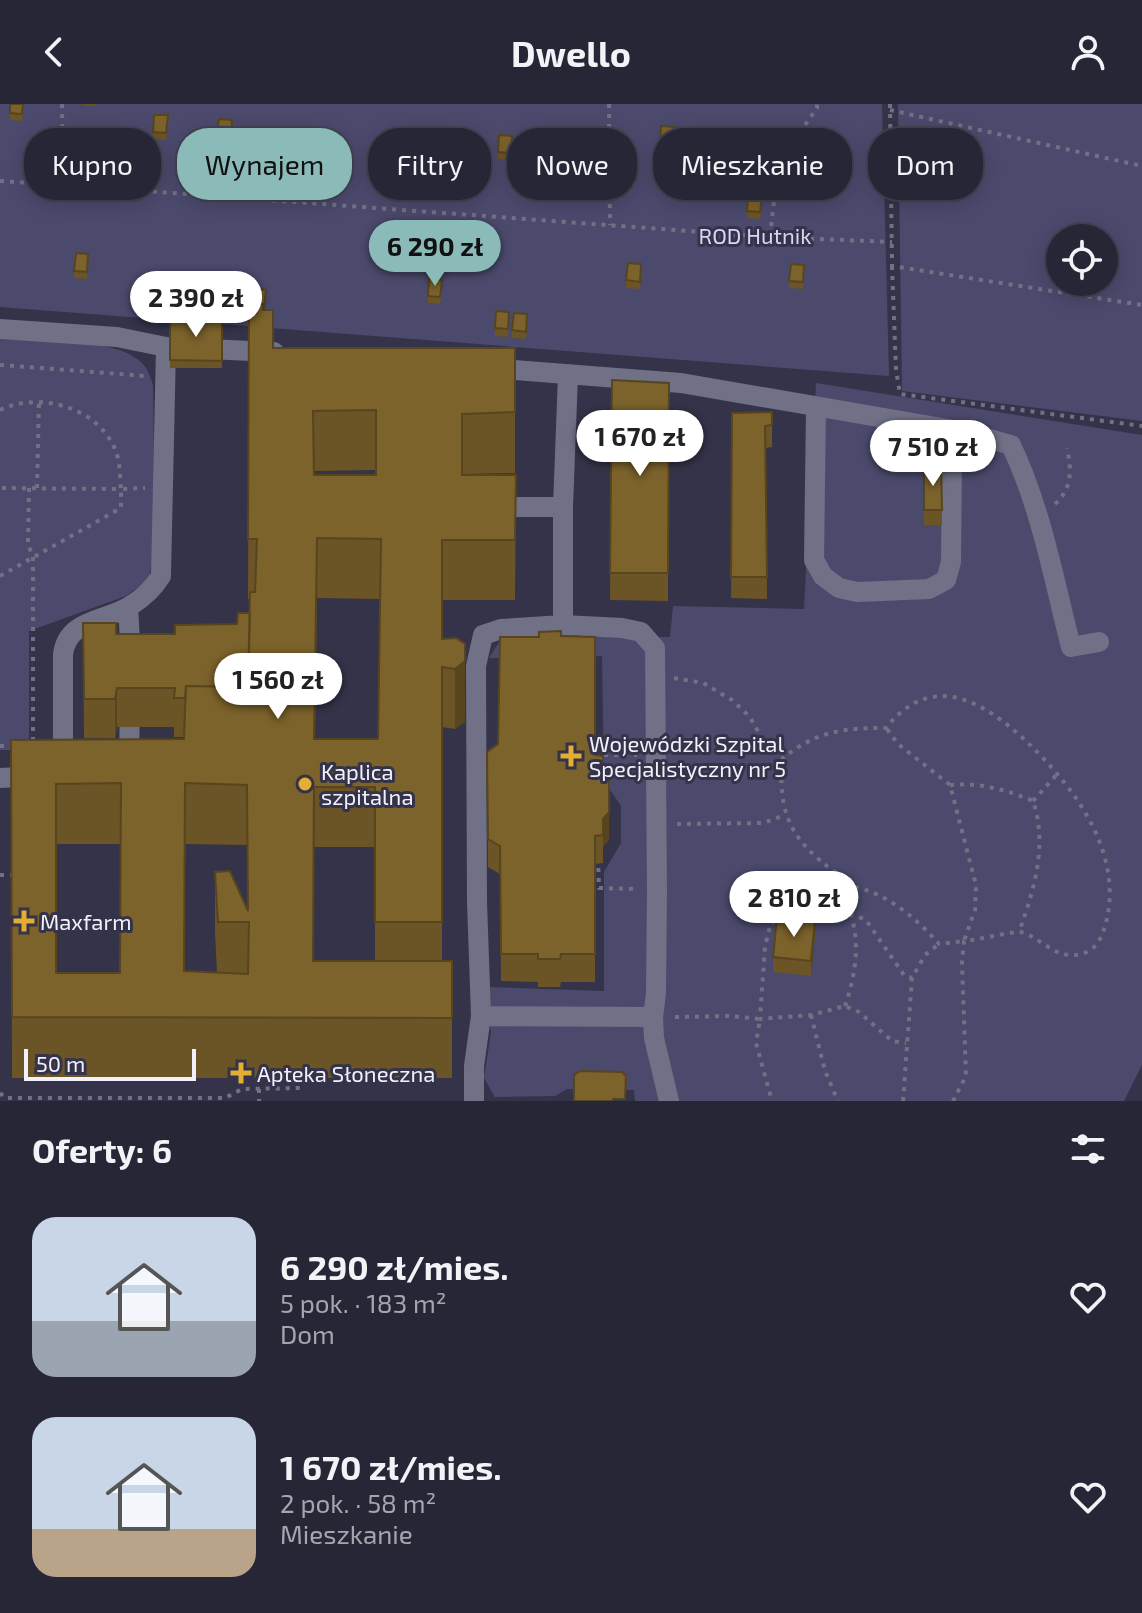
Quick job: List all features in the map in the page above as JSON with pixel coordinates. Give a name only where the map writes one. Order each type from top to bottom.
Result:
[{"type":"lane","points":[[0,329],[117,337],[166,347],[288,353]]},
{"type":"lane","points":[[0,778],[73,775],[63,654],[65,640],[76,629],[128,607],[151,591],[161,576],[166,347]]},
{"type":"lane","points":[[464,366],[681,383],[965,432],[1011,445],[1047,550],[1071,647],[1099,642]]},
{"type":"lane","points":[[563,625],[568,375]]},
{"type":"lane","points":[[816,408],[814,560],[823,576],[839,588],[857,592],[929,589],[946,580],[951,562],[952,459],[943,430]]},
{"type":"lane","points":[[485,507],[563,507]]},
{"type":"lane","points":[[110,775],[129,758],[131,638],[128,607]]},
{"type":"lane","points":[[474,1101],[474,1066],[481,1016],[476,666],[483,635],[501,629],[563,625],[641,632],[655,648],[657,890],[653,1017],[654,1038],[669,1101]]},
{"type":"lane","points":[[481,1016],[653,1017]]},
{"type":"path","points":[[62,104],[62,128]]},
{"type":"path","points":[[609,104],[610,225]]},
{"type":"path","points":[[770,237],[778,164],[817,104]]},
{"type":"path","points":[[1142,166],[890,107],[892,266],[896,370],[900,394],[1142,426]]},
{"type":"path","points":[[0,181],[24,183]]},
{"type":"path","points":[[161,192],[770,237],[892,242]]},
{"type":"path","points":[[892,266],[1142,305]]},
{"type":"path","points":[[0,365],[166,378]]},
{"type":"path","points":[[0,410],[21,402],[39,401],[71,408],[98,427],[117,456],[121,489],[121,508],[0,576]]},
{"type":"path","points":[[37,488],[39,401]]},
{"type":"path","points":[[1036,516],[1058,503],[1069,486],[1067,448]]},
{"type":"path","points":[[0,488],[164,487]]},
{"type":"path","points":[[0,746],[33,747],[33,556],[28,545],[29,488]]},
{"type":"path","points":[[656,678],[703,683],[732,700],[749,716],[765,743],[782,759]]},
{"type":"path","points":[[886,728],[897,714],[913,703],[933,696],[970,700],[1009,725],[1075,794],[1100,845],[1108,880],[1107,916],[1097,945],[1086,952],[1062,954],[1019,932],[939,944],[925,955],[912,978],[903,1101]]},
{"type":"path","points":[[886,728],[843,729],[824,733],[782,759],[780,785],[785,815],[795,836],[855,887],[869,890],[903,910],[939,944]]},
{"type":"path","points":[[886,728],[898,744],[950,785],[976,885],[975,910],[964,941],[962,962],[966,1076],[953,1101]]},
{"type":"path","points":[[599,766],[599,755],[657,755]]},
{"type":"path","points":[[1033,801],[1058,773]]},
{"type":"path","points":[[950,785],[966,783],[1033,801]]},
{"type":"path","points":[[1019,932],[1036,873],[1041,842],[1039,819],[1033,801]]},
{"type":"path","points":[[657,824],[763,823],[785,815]]},
{"type":"path","points":[[588,867],[598,856],[599,888],[657,890]]},
{"type":"path","points":[[0,875],[12,875]]},
{"type":"path","points":[[845,1006],[852,985],[856,936],[850,913],[855,887]]},
{"type":"path","points":[[772,1101],[756,1043],[765,946],[771,923],[781,917],[850,913],[866,920],[904,975],[912,978]]},
{"type":"path","points":[[653,1017],[731,1016],[760,1019],[811,1015],[845,1006],[859,1012],[892,1041],[906,1043]]},
{"type":"path","points":[[811,1015],[825,1071],[838,1101]]},
{"type":"path","points":[[280,1079],[280,1089]]},
{"type":"path","points":[[0,1093],[5,1098],[225,1098],[242,1089],[303,1088]]},
{"type":"path","points":[[259,1089],[259,1101]]},
{"type":"green space","name":"ROD Hutnik","points":[[0,104],[882,104],[883,128],[868,128],[868,200],[884,200],[889,376],[0,307]]},
{"type":"green space","points":[[898,104],[1142,104],[1142,421],[902,391],[899,200],[983,200],[983,128],[898,128]]},
{"type":"green space","points":[[0,339],[79,342],[120,350],[146,368],[153,385],[155,547],[149,579],[126,596],[29,631],[29,750],[0,750]]},
{"type":"green space","points":[[816,383],[1142,435],[1142,1065],[1124,1101],[635,1101],[634,1090],[567,1089],[555,1096],[495,1097],[484,1078],[491,1032],[485,996],[489,987],[604,991],[604,872],[621,843],[621,806],[604,781],[602,656],[489,658],[501,639],[541,636],[670,637],[673,606],[804,609]]},
{"type":"building","points":[[10,104],[23,104],[22,114],[10,113]]},
{"type":"building","points":[[154,115],[168,115],[166,133],[161,133],[161,128],[153,128]]},
{"type":"building","points":[[219,119],[232,120],[232,128],[218,128]]},
{"type":"building","points":[[499,135],[507,136],[507,153],[498,152]]},
{"type":"building","points":[[748,200],[761,200],[760,212],[747,211]]},
{"type":"building","points":[[76,253],[88,254],[87,272],[74,271]]},
{"type":"building","points":[[628,263],[641,264],[640,282],[626,280]]},
{"type":"building","points":[[791,264],[804,265],[803,282],[789,281]]},
{"type":"building","points":[[155,273],[168,274],[167,291],[154,290]]},
{"type":"building","points":[[429,279],[442,280],[440,297],[428,296]]},
{"type":"building","points":[[249,288],[266,290],[264,310],[263,304],[249,304],[249,310],[246,310]]},
{"type":"building","points":[[249,304],[263,304],[263,310],[273,310],[273,348],[515,348],[515,412],[462,414],[462,475],[516,475],[515,540],[442,540],[442,639],[456,638],[465,644],[465,661],[455,669],[442,667],[442,922],[375,922],[375,787],[314,787],[313,961],[452,961],[452,1018],[12,1017],[11,740],[184,739],[186,686],[248,687],[250,592],[255,592],[257,539],[248,539]],"holes":[[[376,410],[376,475],[314,475],[313,411]],[[317,538],[381,539],[378,739],[314,739]],[[121,783],[120,973],[56,973],[56,784]],[[185,783],[247,785],[248,911],[230,871],[215,872],[218,922],[249,922],[248,974],[184,971]]]},
{"type":"building","points":[[496,311],[509,312],[508,329],[495,328]]},
{"type":"building","points":[[514,313],[527,314],[526,332],[512,330]]},
{"type":"building","points":[[170,318],[222,318],[222,361],[170,360]]},
{"type":"building","points":[[612,380],[669,383],[668,573],[610,573]]},
{"type":"building","points":[[772,412],[772,425],[765,426],[767,577],[731,577],[732,413]]},
{"type":"building","points":[[924,465],[941,465],[942,510],[924,510]]},
{"type":"building","points":[[238,613],[250,613],[248,687],[186,686],[185,698],[174,698],[175,688],[117,688],[115,699],[84,699],[83,623],[116,623],[116,634],[175,634],[175,625],[237,624]]},
{"type":"building","points":[[561,631],[561,636],[595,637],[595,755],[603,756],[603,770],[609,778],[609,812],[603,819],[603,835],[595,836],[595,954],[561,954],[560,959],[538,959],[538,954],[501,954],[500,846],[488,839],[487,752],[498,744],[500,637],[539,637],[539,632]]},
{"type":"building","points":[[777,917],[815,920],[811,961],[773,957]]},
{"type":"building","points":[[580,1071],[622,1072],[626,1076],[625,1099],[574,1101],[574,1075]]},
{"type":"place","name":"Wojewódzki Szpital Specjalistyczny nr 5","points":[[571,756]]},
{"type":"place","name":"Kaplica szpitalna","points":[[305,784]]},
{"type":"place","name":"Maxfarm","points":[[24,921]]},
{"type":"place","name":"Apteka Słoneczna","points":[[241,1073]]}]
